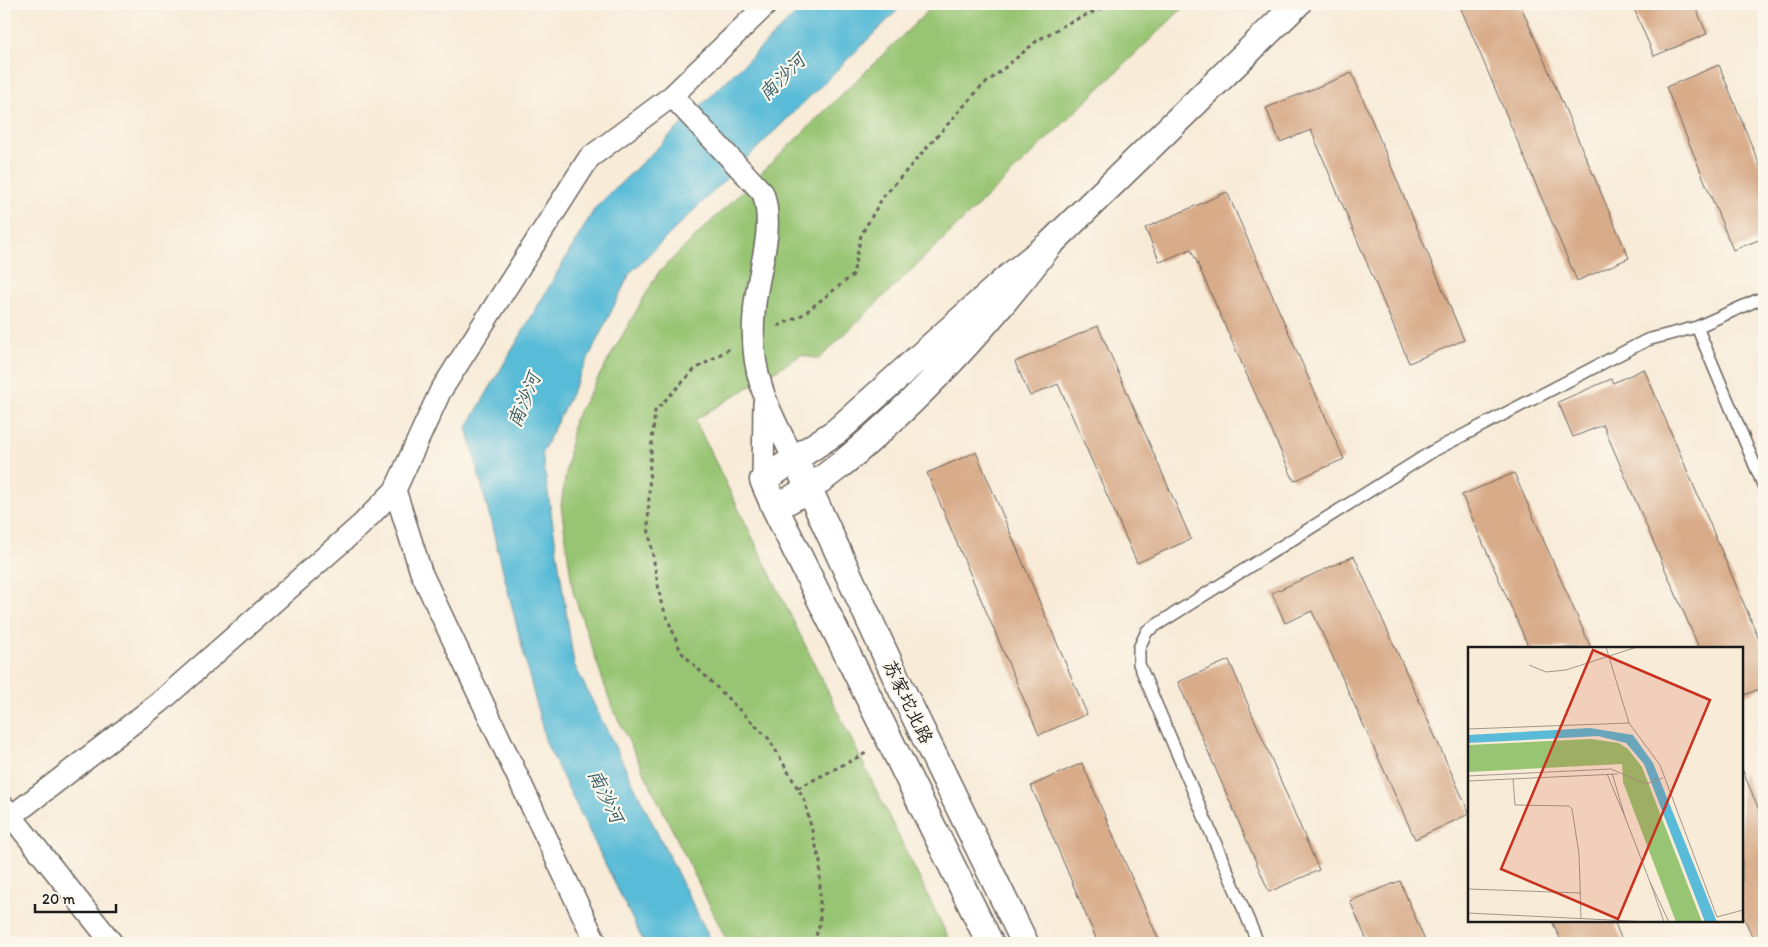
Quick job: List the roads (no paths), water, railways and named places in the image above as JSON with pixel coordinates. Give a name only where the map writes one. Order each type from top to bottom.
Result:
[{"type":"street","points":[[112,943],[6,815],[158,703],[353,532],[395,490],[440,392],[589,158],[672,96],[767,4]]},
{"type":"street","points":[[763,480],[837,431],[1004,281],[1050,244],[1297,4]]},
{"type":"street","points":[[672,96],[763,193],[768,223],[754,315],[754,352],[764,400],[763,480]]},
{"type":"street","points":[[775,508],[809,490],[853,457],[941,374],[1014,291],[1050,244]]},
{"type":"street","points":[[764,400],[794,459]]},
{"type":"street","name":"苏家坨北路","points":[[794,459],[900,686],[1025,943]]},
{"type":"street","name":"苏家坨北路","points":[[763,480],[775,508],[990,943]]},
{"type":"street","points":[[395,490],[421,572],[596,943]]},
{"type":"lane","points":[[1258,943],[1139,664],[1139,648],[1147,631],[1433,452],[1647,340],[1697,327],[1764,297]]},
{"type":"lane","points":[[1697,327],[1764,487]]},
{"type":"water","name":"南沙河","points":[[806,4],[904,4],[630,273],[542,453],[574,664],[712,943],[644,943],[546,743],[467,427],[595,208]]}]
